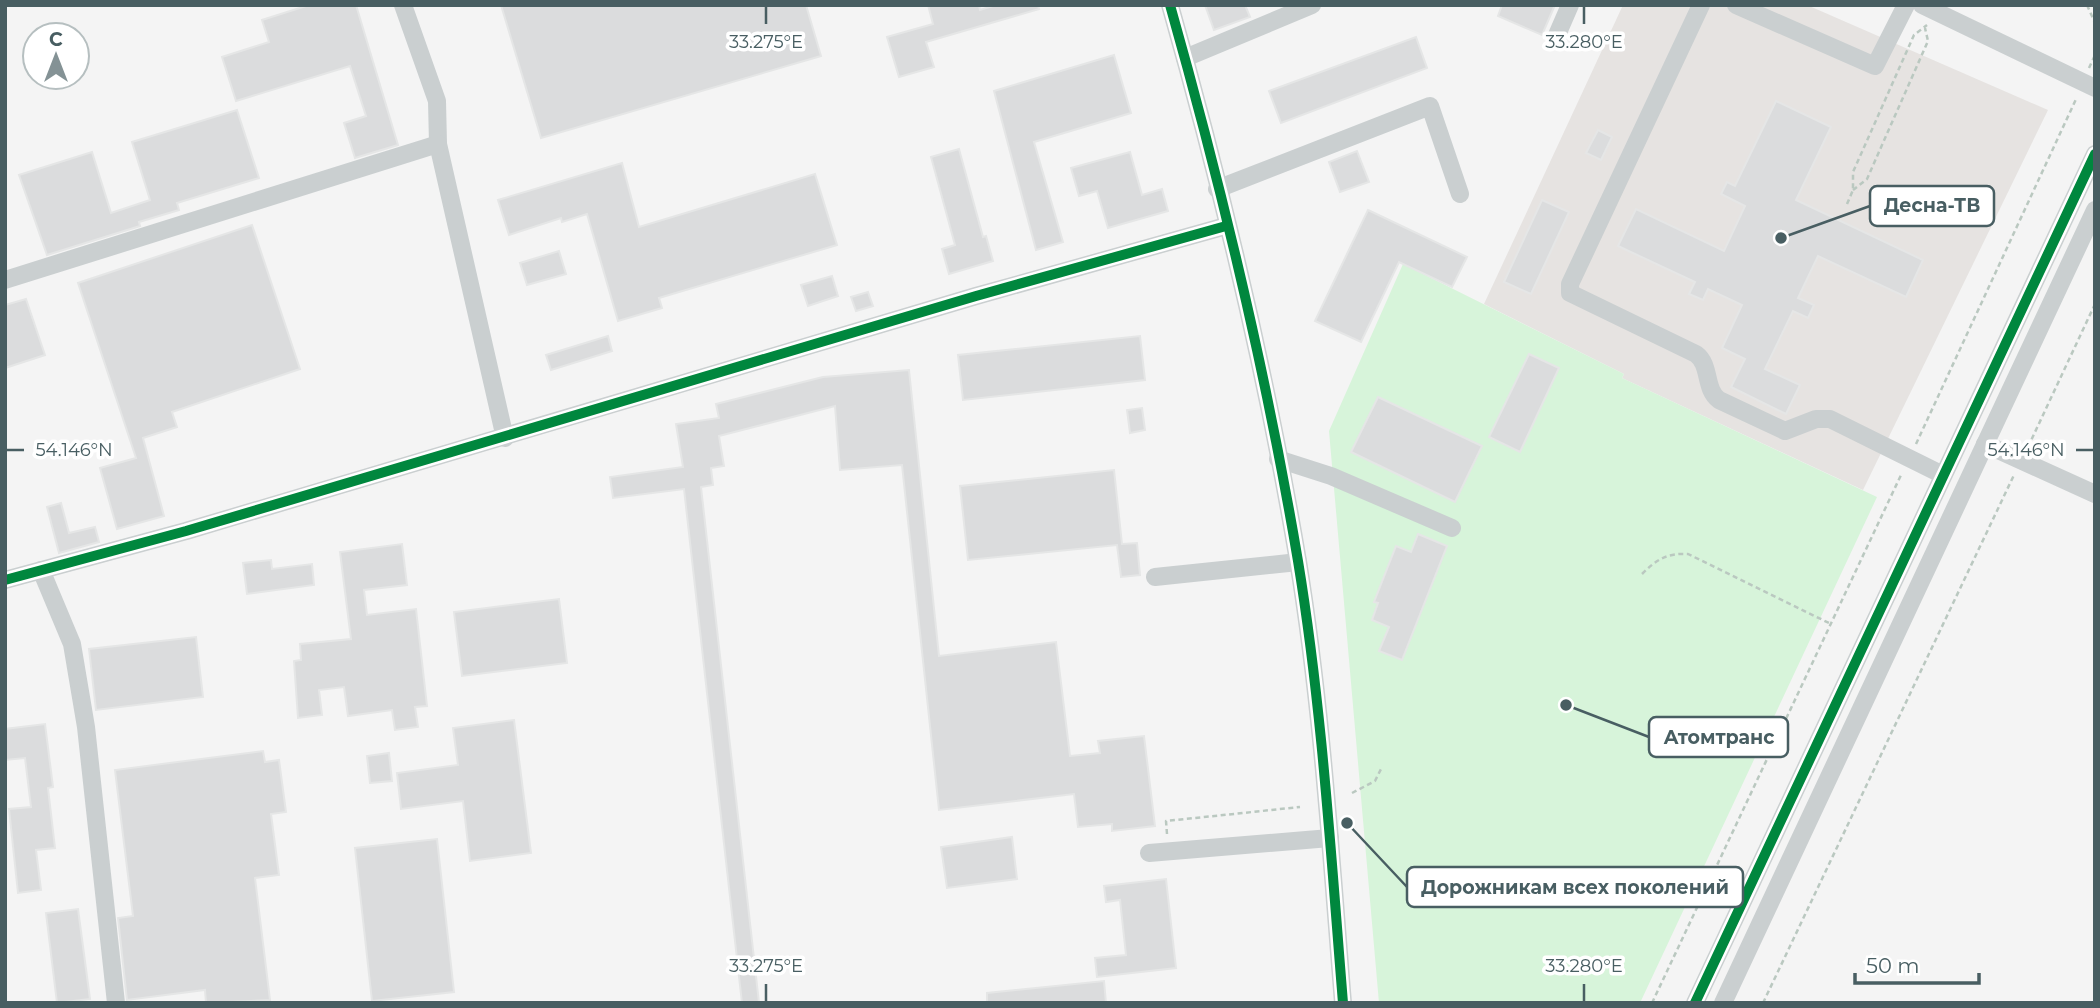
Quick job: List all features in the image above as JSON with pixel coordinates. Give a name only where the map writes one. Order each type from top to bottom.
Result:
[{"type":"street","points":[[403,5],[437,101],[438,144],[505,438]]},
{"type":"street","points":[[1170,5],[1226,226],[1298,562],[1329,838],[1343,1003]]},
{"type":"street","points":[[1185,58],[1312,5]]},
{"type":"street","points":[[1557,34],[1570,5]]},
{"type":"street","points":[[1701,5],[1570,284],[1570,293],[1696,354],[1704,363],[1712,391],[1719,400],[1785,431],[1816,419],[1830,419],[1943,475]]},
{"type":"street","points":[[1736,5],[1875,66],[1906,5]]},
{"type":"street","points":[[1925,12],[2087,84]]},
{"type":"street","points":[[1217,189],[1430,106],[1460,194]]},
{"type":"street","points":[[5,280],[438,144]]},
{"type":"street","points":[[1695,1003],[2095,153]]},
{"type":"street","points":[[1723,1003],[2095,210]]},
{"type":"street","points":[[5,580],[505,438],[976,296],[1226,226]]},
{"type":"street","points":[[1985,444],[2095,494]]},
{"type":"street","points":[[1278,459],[1331,476],[1452,528]]},
{"type":"street","points":[[1155,576],[1298,562]]},
{"type":"street","points":[[41,570],[72,644],[86,727],[116,1003]]},
{"type":"street","points":[[1149,853],[1329,838]]},
{"type":"street","points":[[1749,889],[1772,900]]},
{"type":"path","points":[[2087,5],[2095,23]]},
{"type":"path","points":[[1853,190],[1867,179],[1928,41],[1925,12]]},
{"type":"path","points":[[1847,204],[1853,190],[1853,172],[1914,35],[1925,28]]},
{"type":"path","points":[[1912,451],[2087,84],[2095,55]]},
{"type":"path","points":[[1763,1003],[2095,304]]},
{"type":"path","points":[[1652,1003],[1907,463]]},
{"type":"path","points":[[1642,574],[1656,559],[1672,553],[1688,554],[1831,624]]},
{"type":"path","points":[[1352,793],[1376,781],[1382,767]]},
{"type":"path","points":[[1169,852],[1166,821],[1300,807]]},
{"type":"shaded area","points":[[1623,5],[1807,5],[2048,110],[1863,490],[1622,378],[1624,374],[1484,304]]},
{"type":"green space","points":[[1403,264],[1624,374],[1622,378],[1877,497],[1640,1003],[1379,1003],[1329,431]]},
{"type":"building","points":[[309,5],[356,5],[398,145],[355,158],[344,123],[366,116],[350,66],[236,101],[222,57],[269,42],[262,20]]},
{"type":"building","points":[[501,5],[806,5],[821,56],[541,138]]},
{"type":"building","points":[[928,5],[979,5],[980,10],[996,5],[1038,5],[1039,9],[926,42],[934,67],[899,77],[887,37],[933,24]]},
{"type":"building","points":[[1205,5],[1245,5],[1250,17],[1214,30]]},
{"type":"building","points":[[1502,5],[1555,5],[1542,35],[1498,16]]},
{"type":"building","points":[[1416,37],[1427,68],[1281,123],[1269,91]]},
{"type":"building","points":[[1114,55],[1131,113],[1034,142],[1063,242],[1036,250],[994,91]]},
{"type":"building","points":[[1776,101],[1831,127],[1796,200],[1923,260],[1906,297],[1818,256],[1798,298],[1814,305],[1808,318],[1793,311],[1765,369],[1800,385],[1786,414],[1731,387],[1745,359],[1722,348],[1742,305],[1708,289],[1703,300],[1689,294],[1695,282],[1618,246],[1636,209],[1724,251],[1745,206],[1721,194],[1727,182],[1735,186]]},
{"type":"building","points":[[237,110],[259,178],[177,203],[179,210],[139,222],[140,226],[47,255],[19,175],[92,152],[111,213],[150,200],[132,142]]},
{"type":"building","points":[[1598,130],[1612,137],[1601,160],[1586,153]]},
{"type":"building","points":[[959,149],[983,237],[986,236],[993,261],[949,274],[942,249],[955,245],[931,157]]},
{"type":"building","points":[[1357,151],[1369,182],[1340,192],[1329,162]]},
{"type":"building","points":[[1130,152],[1142,195],[1162,189],[1168,211],[1108,228],[1097,191],[1079,196],[1071,168]]},
{"type":"building","points":[[622,163],[639,227],[815,174],[837,245],[659,298],[662,308],[618,321],[587,214],[562,222],[561,218],[509,235],[498,200]]},
{"type":"building","points":[[1542,200],[1569,212],[1531,294],[1504,282]]},
{"type":"building","points":[[1368,210],[1467,257],[1452,287],[1399,262],[1361,342],[1315,321]]},
{"type":"building","points":[[252,225],[300,369],[172,412],[177,427],[143,438],[164,516],[117,529],[100,468],[136,458],[78,283]]},
{"type":"building","points":[[559,251],[566,274],[527,285],[520,263]]},
{"type":"building","points":[[832,276],[838,296],[808,306],[801,285]]},
{"type":"building","points":[[868,292],[873,306],[856,311],[851,297]]},
{"type":"building","points":[[26,299],[45,355],[5,368],[5,305]]},
{"type":"building","points":[[608,336],[612,351],[551,370],[546,355]]},
{"type":"building","points":[[1140,336],[1145,380],[963,400],[958,355]]},
{"type":"building","points":[[1529,354],[1559,368],[1520,452],[1489,437]]},
{"type":"building","points":[[909,370],[939,656],[1056,642],[1070,756],[1100,753],[1098,741],[1144,736],[1155,826],[1112,831],[1112,824],[1078,827],[1074,794],[939,810],[902,465],[840,470],[835,406],[719,436],[724,466],[711,468],[713,485],[701,487],[759,1003],[742,1003],[684,489],[613,498],[610,477],[683,467],[676,424],[719,418],[716,404],[823,377]]},
{"type":"building","points":[[1378,397],[1482,446],[1455,502],[1351,452]]},
{"type":"building","points":[[1142,408],[1145,430],[1130,433],[1127,410]]},
{"type":"building","points":[[1114,470],[1122,544],[1137,543],[1140,575],[1121,577],[1117,545],[968,560],[960,486]]},
{"type":"building","points":[[61,503],[69,533],[95,527],[99,542],[59,553],[47,507]]},
{"type":"building","points":[[1418,534],[1447,546],[1402,660],[1379,651],[1389,627],[1372,620],[1378,603],[1374,602],[1396,546],[1411,552]]},
{"type":"building","points":[[402,544],[407,585],[364,590],[367,615],[416,609],[427,706],[415,707],[418,727],[395,730],[392,710],[348,716],[344,687],[319,690],[322,715],[298,718],[294,661],[301,660],[300,644],[351,639],[340,552]]},
{"type":"building","points":[[271,560],[272,569],[312,564],[314,585],[247,594],[243,563]]},
{"type":"building","points":[[559,599],[567,663],[462,676],[454,612]]},
{"type":"building","points":[[196,637],[203,697],[96,710],[89,649]]},
{"type":"building","points":[[514,720],[531,853],[470,861],[463,801],[401,809],[397,773],[458,765],[453,728]]},
{"type":"building","points":[[45,724],[53,787],[48,788],[55,848],[36,850],[41,890],[18,893],[9,809],[31,807],[25,758],[5,760],[5,729]]},
{"type":"building","points":[[263,751],[265,762],[279,760],[286,812],[271,814],[279,875],[255,878],[270,1000],[206,1003],[205,990],[127,1000],[118,918],[133,916],[115,770]]},
{"type":"building","points":[[389,753],[392,781],[370,783],[367,756]]},
{"type":"building","points":[[1012,837],[1017,879],[947,888],[941,847]]},
{"type":"building","points":[[437,839],[454,992],[372,1001],[355,848]]},
{"type":"building","points":[[1166,879],[1176,968],[1097,977],[1095,958],[1126,955],[1120,900],[1106,902],[1104,886]]},
{"type":"building","points":[[78,909],[90,999],[57,1003],[46,913]]},
{"type":"building","points":[[1104,981],[1106,1003],[987,1003],[987,993]]},
{"type":"cycle path","points":[[1170,5],[1241,281],[1272,422],[1298,561],[1320,726],[1343,1003]]},
{"type":"cycle path","points":[[1695,1003],[2095,154]]},
{"type":"cycle path","points":[[5,580],[186,531],[976,296],[1226,226]]},
{"type":"place","name":"Десна-ТВ","points":[[1781,238]]},
{"type":"place","name":"Атомтранс","points":[[1566,705]]},
{"type":"place","name":"Дорожникам всех поколений","points":[[1347,823]]}]
